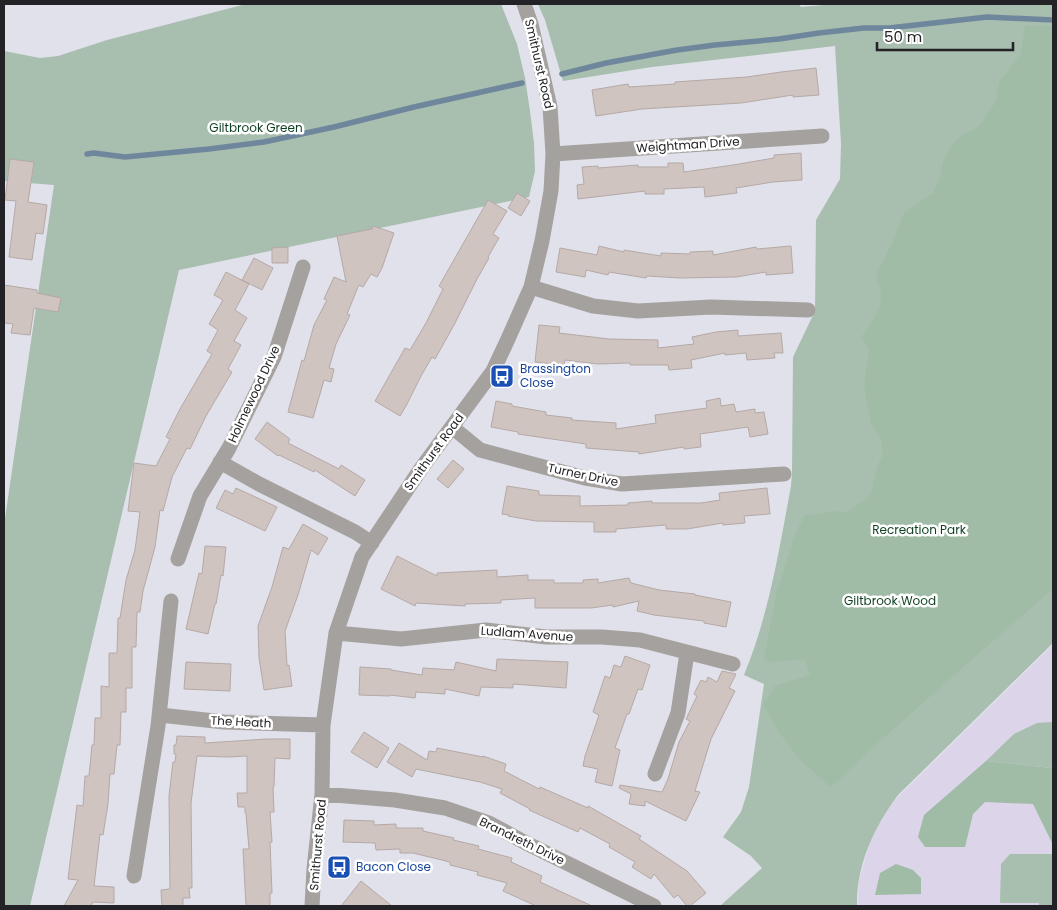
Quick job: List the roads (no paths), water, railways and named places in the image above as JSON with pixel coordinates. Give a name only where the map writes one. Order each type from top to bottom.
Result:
[{"type":"street","name":"Smithurst Road","points":[[312,906],[322,794],[323,725],[336,633],[362,556],[420,470],[493,371],[531,287],[542,241],[551,192],[553,154],[550,107],[524,4]]},
{"type":"street","name":"Weightman Drive","points":[[553,154],[822,136]]},
{"type":"street","name":"Holmewood Drive","points":[[178,559],[200,496],[233,440],[274,357],[303,267]]},
{"type":"street","points":[[531,287],[592,306],[638,311],[711,307],[808,310]]},
{"type":"street","name":"Turner Drive","points":[[452,427],[480,450],[585,478],[622,484],[784,474]]},
{"type":"street","points":[[220,462],[372,542]]},
{"type":"street","points":[[134,876],[160,716],[171,601]]},
{"type":"street","name":"Ludlam Avenue","points":[[336,633],[401,638],[486,630],[546,637],[640,640],[733,664]]},
{"type":"street","points":[[655,774],[678,713],[687,653]]},
{"type":"street","name":"The Heath","points":[[160,716],[224,722],[323,725]]},
{"type":"street","name":"Brandreth Drive","points":[[322,794],[395,800],[444,808],[489,823],[654,906]]},
{"type":"waterway","points":[[562,74],[606,63],[677,50],[864,28],[889,28],[987,17],[1053,20]]},
{"type":"waterway","points":[[87,154],[94,153],[125,157],[264,142],[522,83]]},
{"type":"place","name":"Brassington Close","points":[[502,376]]},
{"type":"place","name":"Bacon Close","points":[[339,867]]},
{"type":"park label","name":"Giltbrook Green","points":[[256,128]]},
{"type":"park label","name":"Recreation Park","points":[[919,530]]},
{"type":"park label","name":"Giltbrook Wood","points":[[890,601]]}]
